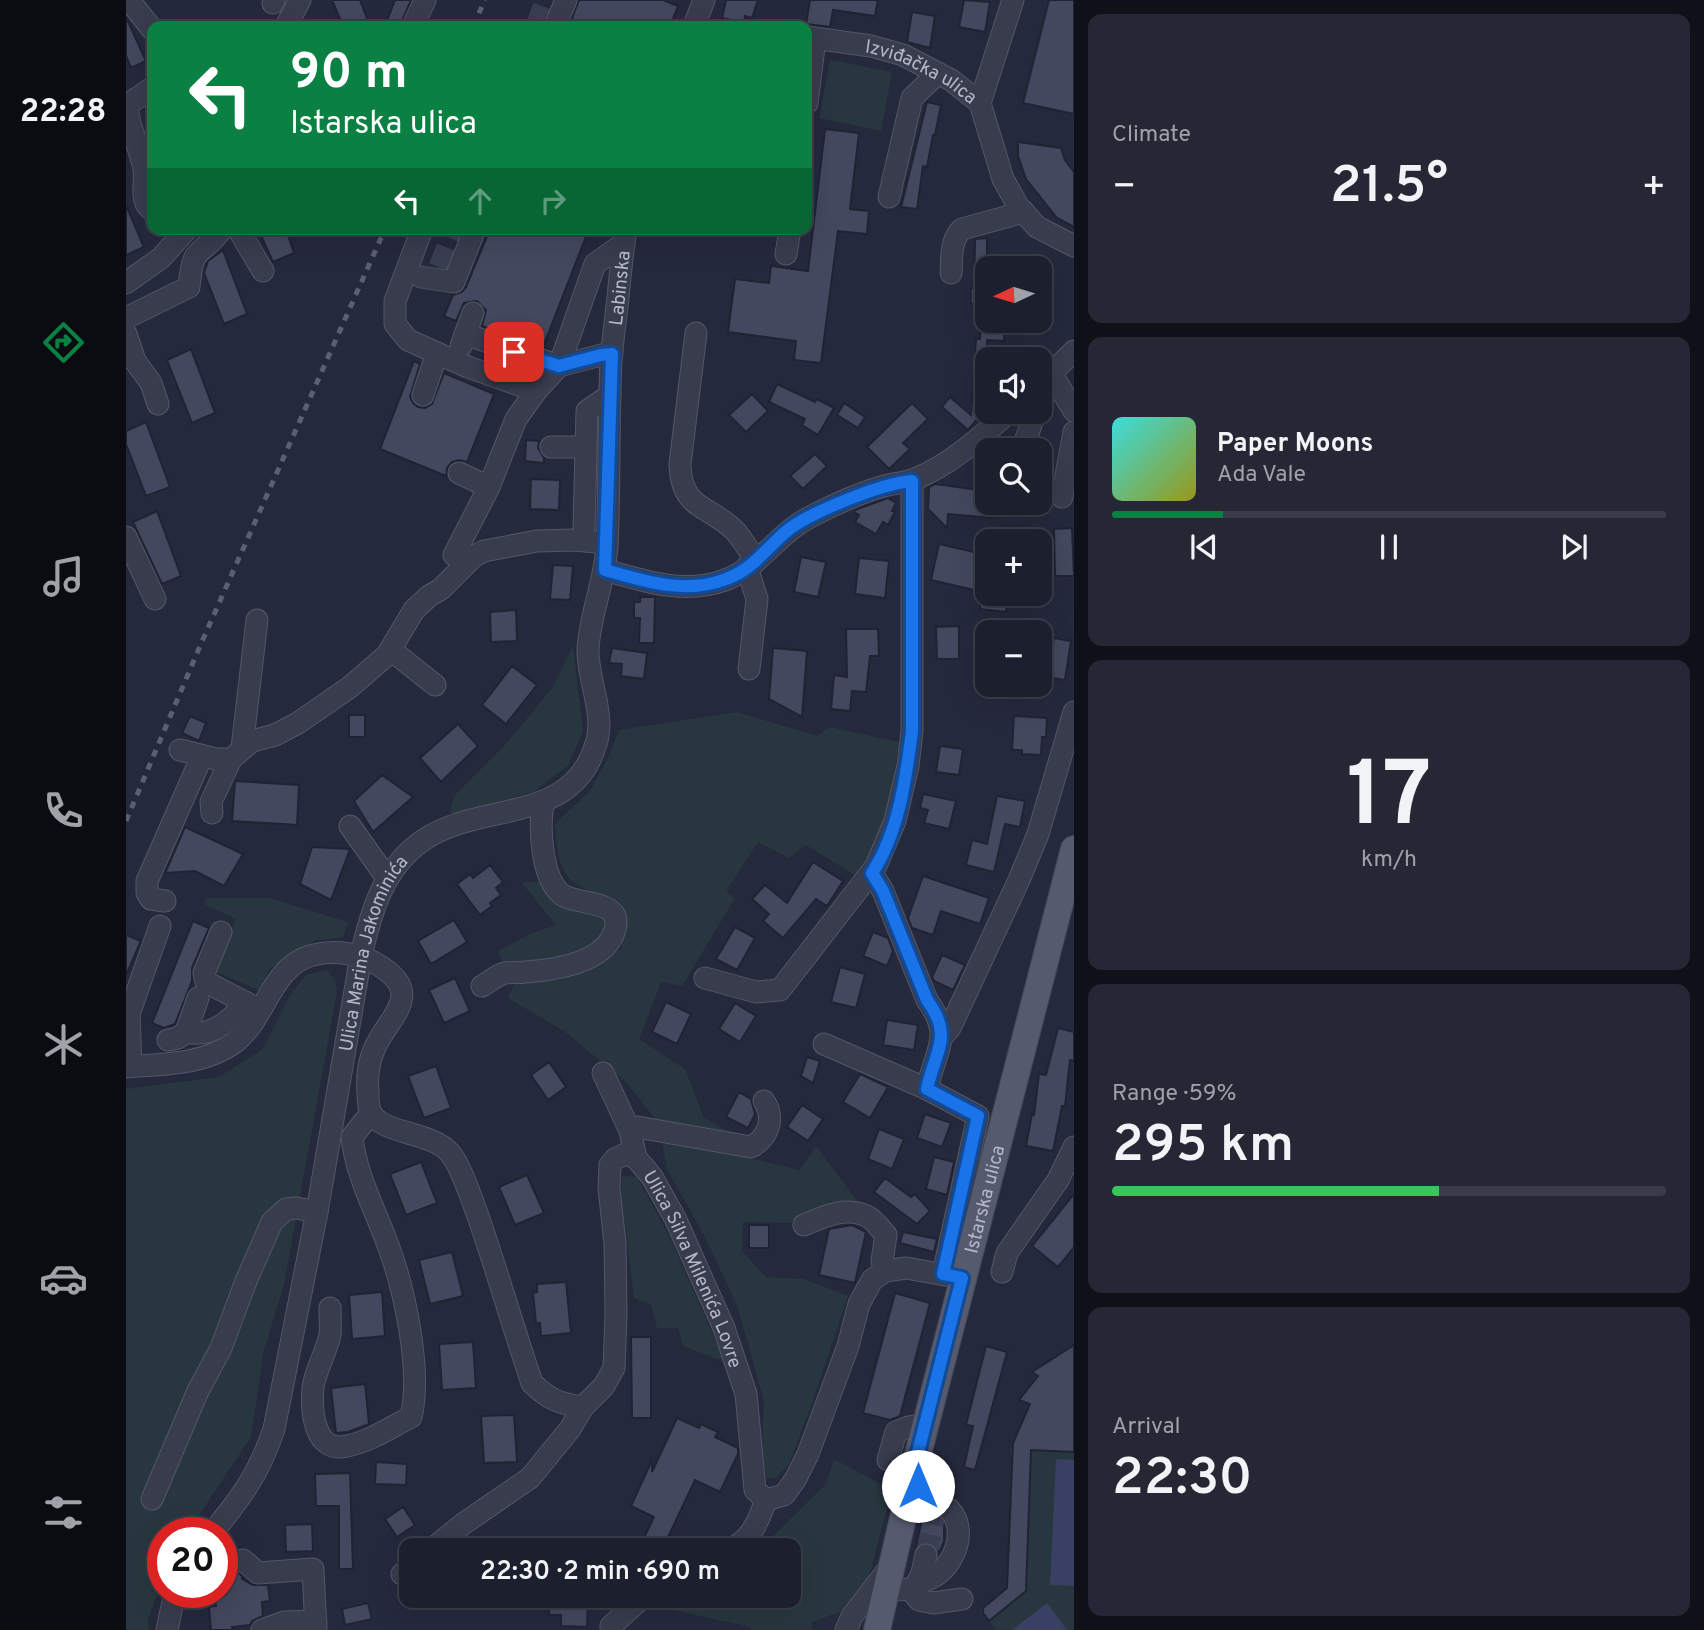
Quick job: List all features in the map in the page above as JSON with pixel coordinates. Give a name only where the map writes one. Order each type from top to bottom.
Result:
[{"type":"main road","name":"Istarska ulica","points":[[877,1630],[904,1589],[892,1563],[926,1424],[953,1276],[1074,849]]},
{"type":"street","points":[[129,0],[147,23]]},
{"type":"street","points":[[289,21],[300,0]]},
{"type":"street","points":[[414,21],[425,0]]},
{"type":"street","points":[[557,21],[566,0]]},
{"type":"street","points":[[696,21],[705,0]]},
{"type":"street","points":[[980,103],[1013,0]]},
{"type":"street","name":"Izviđačka ulica","points":[[812,38],[871,46],[903,55],[951,80],[980,103],[1003,179],[1018,206],[1037,227],[1074,246]]},
{"type":"street","points":[[889,197],[912,98],[938,73]]},
{"type":"street","points":[[147,91],[127,105],[127,117],[143,167],[144,199],[147,206]]},
{"type":"street","points":[[951,273],[953,245],[962,229],[1024,212]]},
{"type":"street","points":[[126,283],[161,258],[182,235]]},
{"type":"street","points":[[126,318],[189,287],[192,259],[216,235]]},
{"type":"street","points":[[242,235],[263,271]]},
{"type":"street","points":[[420,235],[395,302],[395,324],[408,340],[536,391]]},
{"type":"street","points":[[395,302],[404,290],[430,272],[454,282],[473,235]]},
{"type":"street","points":[[786,254],[789,235]]},
{"type":"street","points":[[454,555],[489,487],[516,419],[536,391],[559,366],[595,264],[625,236]]},
{"type":"street","name":"Labinska","points":[[610,473],[612,354],[625,236]]},
{"type":"street","points":[[422,395],[446,357],[465,334],[473,313]]},
{"type":"street","points":[[696,332],[680,464],[681,482],[687,495],[696,504],[737,533],[752,564],[757,599],[749,669]]},
{"type":"street","points":[[126,334],[135,361],[151,383],[158,404]]},
{"type":"street","points":[[465,334],[559,366],[612,354]]},
{"type":"street","points":[[1052,372],[1074,351]]},
{"type":"street","points":[[1052,387],[1074,411]]},
{"type":"street","points":[[584,527],[587,411],[610,395]]},
{"type":"street","points":[[605,570],[641,581],[687,586],[725,580],[752,564],[789,530],[810,517],[882,486],[912,481],[951,460],[994,424]]},
{"type":"street","points":[[1062,498],[1074,432]]},
{"type":"street","points":[[551,447],[585,447]]},
{"type":"street","points":[[459,473],[489,487]]},
{"type":"street","name":"Ulica Marina Jakominića","points":[[225,1517],[251,1484],[274,1429],[317,1212],[361,956],[370,915],[387,878],[425,839],[465,820],[543,803],[565,791],[583,771],[597,743],[599,722],[588,649],[595,606],[605,570],[610,473]]},
{"type":"street","points":[[705,978],[756,992],[780,990],[872,873],[895,821],[908,766],[912,731],[912,481]]},
{"type":"street","points":[[810,517],[824,492]]},
{"type":"street","points":[[126,537],[155,599]]},
{"type":"street","points":[[180,750],[202,756],[237,754],[252,741],[275,735],[298,723],[350,687],[387,655],[414,610],[441,589],[473,557],[484,551],[537,541],[607,543]]},
{"type":"street","points":[[212,813],[211,802],[237,754],[257,620]]},
{"type":"street","points":[[391,650],[435,685]]},
{"type":"street","points":[[824,1044],[927,1089],[943,1036],[950,1028],[1038,834],[1074,712]]},
{"type":"street","points":[[165,901],[151,899],[147,893],[147,881],[202,756]]},
{"type":"street","points":[[482,986],[503,973],[549,970],[590,957],[601,951],[611,939],[614,930],[612,912],[603,905],[563,895],[552,883],[547,870],[541,827],[543,803]]},
{"type":"street","points":[[350,826],[387,878]]},
{"type":"street","points":[[872,873],[883,891],[927,1000],[938,1014],[943,1036]]},
{"type":"street","points":[[160,926],[129,1014],[129,1067],[208,1056],[234,1043],[253,1024],[253,1006]]},
{"type":"street","points":[[220,932],[204,979],[253,1006]]},
{"type":"street","points":[[198,998],[177,1036],[213,1031],[253,1006],[284,972],[316,954],[361,956],[391,973],[399,987],[399,1010],[372,1053],[368,1079],[371,1113],[387,1126],[427,1138],[450,1153],[469,1192],[532,1383],[547,1397],[563,1404],[583,1406],[570,1429],[530,1478],[446,1538]]},
{"type":"street","points":[[603,1073],[630,1131],[636,1158]]},
{"type":"street","name":"Istarska ulica","points":[[927,1089],[978,1116],[953,1276]]},
{"type":"street","points":[[630,1131],[637,1127],[751,1147],[761,1141],[771,1122],[770,1110],[764,1101]]},
{"type":"street","points":[[330,1308],[330,1334],[313,1385],[313,1406],[316,1426],[323,1442],[335,1448],[366,1440],[411,1417],[414,1405],[406,1307],[390,1251],[354,1160],[352,1137],[371,1113]]},
{"type":"street","name":"Istarska ulica","points":[[1003,1272],[1007,1253],[1058,1180],[1074,1147]]},
{"type":"street","name":"Ulica Silva Milenića Lovre","points":[[583,1406],[604,1387],[614,1368],[615,1244],[610,1165],[625,1154],[636,1158],[652,1177],[674,1218],[724,1328],[746,1394],[755,1490],[766,1500]]},
{"type":"street","points":[[152,1499],[198,1391],[220,1348],[272,1222],[286,1209],[317,1212]]},
{"type":"street","points":[[804,1225],[829,1214],[855,1212],[871,1218],[886,1235],[882,1261],[885,1271]]},
{"type":"street","points":[[747,1538],[757,1525],[766,1500],[784,1495],[808,1454],[848,1346],[859,1304],[872,1280],[885,1271],[906,1268],[953,1276]]},
{"type":"street","points":[[888,1460],[896,1432],[926,1424]]},
{"type":"street","points":[[904,1589],[934,1577],[953,1556],[956,1546],[957,1519],[947,1506],[934,1508],[926,1490],[915,1484],[912,1476]]},
{"type":"street","points":[[904,1589],[922,1576],[926,1555]]},
{"type":"street","points":[[243,1560],[258,1573],[313,1569],[316,1625],[284,1622],[262,1630]]},
{"type":"street","points":[[846,1630],[852,1616],[880,1584],[892,1563]]},
{"type":"street","points":[[904,1589],[919,1600],[933,1603],[962,1599]]},
{"type":"street","points":[[167,1630],[172,1608]]},
{"type":"street","points":[[611,1630],[611,1626],[631,1608]]},
{"type":"shaded area","points":[[830,60],[892,72],[881,131],[819,118]]},
{"type":"shaded area","points":[[573,646],[583,731],[568,766],[533,792],[453,814],[450,812],[454,796],[506,744],[553,687]]},
{"type":"shaded area","points":[[737,712],[817,736],[830,727],[899,742],[889,809],[858,877],[806,845],[789,858],[758,842],[726,891],[735,898],[682,986],[661,982],[639,1039],[685,1069],[704,1118],[739,1137],[657,1121],[626,1082],[564,1031],[508,998],[515,983],[561,980],[586,971],[622,948],[622,918],[618,901],[587,890],[568,877],[559,857],[555,824],[590,791],[609,756],[619,730]]},
{"type":"shaded area","points":[[546,881],[612,921],[601,946],[544,966],[504,965],[498,951],[530,934],[556,925],[522,883]]},
{"type":"shaded area","points":[[206,898],[269,898],[348,922],[343,938],[316,940],[269,969],[262,992],[212,970],[236,919],[204,904]]},
{"type":"shaded area","points":[[327,970],[335,980],[337,991],[284,1285],[264,1350],[251,1437],[198,1517],[147,1517],[147,1608],[152,1608],[148,1619],[149,1630],[126,1630],[126,1089],[219,1077],[263,1049],[290,995],[306,975]]},
{"type":"shaded area","points":[[661,1137],[800,1170],[816,1146],[858,1202],[811,1212],[791,1223],[743,1222],[742,1251],[766,1277],[804,1279],[848,1296],[789,1464],[776,1478],[766,1478],[762,1449],[764,1401],[738,1308],[705,1237],[667,1169]]},
{"type":"shaded area","points":[[622,1176],[637,1177],[668,1234],[725,1362],[683,1346],[678,1328],[657,1328],[651,1305],[634,1298],[621,1192]]},
{"type":"shaded area","points":[[1074,1345],[1074,1630],[996,1630],[980,1610],[1007,1588],[1013,1460],[1010,1449],[1030,1405],[1019,1400],[1038,1377],[1032,1372]]},
{"type":"shaded area","points":[[834,1459],[892,1490],[869,1577],[839,1612],[812,1622],[812,1630],[751,1630],[751,1627],[663,1608],[801,1608],[801,1538],[771,1538],[826,1484]]},
{"type":"water","points":[[1056,1459],[1074,1460],[1074,1586],[1050,1585]]},
{"type":"water","points":[[1047,1603],[1067,1630],[1012,1630]]},
{"type":"building","points":[[332,0],[360,0],[368,21],[341,21]]},
{"type":"building","points":[[395,0],[411,0],[402,21],[387,21]]},
{"type":"building","points":[[579,0],[663,0],[678,6],[672,21],[571,21]]},
{"type":"building","points":[[726,0],[758,0],[752,18],[745,16],[744,21],[735,21],[722,18]]},
{"type":"building","points":[[810,0],[878,0],[875,16],[833,10],[830,27],[812,25],[812,21],[806,21]]},
{"type":"building","points":[[964,0],[990,2],[985,32],[959,27]]},
{"type":"building","points":[[1049,0],[1074,0],[1074,114],[1023,103]]},
{"type":"building","points":[[912,12],[935,16],[930,48],[907,42]]},
{"type":"building","points":[[126,17],[146,61],[131,68],[126,56]]},
{"type":"building","points":[[927,102],[941,105],[927,167],[923,166],[917,209],[901,207]]},
{"type":"building","points":[[825,129],[859,133],[850,209],[869,211],[867,234],[838,231],[821,363],[794,360],[796,341],[728,332],[735,279],[769,283],[771,266],[808,271]]},
{"type":"building","points":[[1018,142],[1061,148],[1065,160],[1074,172],[1074,227],[1057,218],[1026,179],[1018,156]]},
{"type":"building","points":[[126,205],[144,247],[126,255]]},
{"type":"building","points":[[261,235],[288,235],[294,253],[273,262]]},
{"type":"building","points":[[488,235],[587,235],[543,347],[482,326],[486,310],[477,301],[464,303],[456,321],[444,316],[453,295],[462,292]]},
{"type":"building","points":[[987,238],[987,256],[975,256],[975,304],[971,304],[971,288],[974,288],[975,239]]},
{"type":"building","points":[[223,250],[247,314],[224,324],[204,273],[208,261]]},
{"type":"building","points":[[980,333],[1004,333],[1004,341],[987,340],[987,347],[975,347],[976,339],[980,339]]},
{"type":"building","points":[[191,349],[215,413],[192,423],[167,360]]},
{"type":"building","points":[[975,354],[975,422],[968,430],[942,407],[950,397],[971,415]]},
{"type":"building","points":[[414,361],[420,364],[410,397],[418,407],[425,408],[432,404],[444,373],[494,394],[467,462],[452,462],[447,468],[446,476],[380,449]]},
{"type":"building","points":[[777,384],[834,408],[818,435],[802,425],[805,419],[769,402]]},
{"type":"building","points":[[752,394],[768,411],[746,432],[729,415]]},
{"type":"building","points":[[844,403],[865,417],[858,428],[837,415]]},
{"type":"building","points":[[912,403],[928,419],[903,443],[910,449],[889,469],[867,447]]},
{"type":"building","points":[[146,422],[170,487],[146,496],[126,444],[126,431]]},
{"type":"building","points":[[526,440],[539,441],[538,448],[544,463],[525,461]]},
{"type":"building","points":[[815,454],[827,466],[803,489],[790,476]]},
{"type":"building","points":[[531,479],[560,480],[559,510],[530,509]]},
{"type":"building","points":[[935,484],[975,489],[975,515],[993,515],[993,518],[948,514],[947,528],[928,509],[929,487]]},
{"type":"building","points":[[888,498],[896,503],[892,511],[895,512],[888,525],[883,522],[876,534],[855,522],[859,515],[855,510]]},
{"type":"building","points":[[157,511],[181,576],[162,584],[133,522]]},
{"type":"building","points":[[1072,528],[1074,576],[1055,576],[1054,529]]},
{"type":"building","points":[[939,544],[975,552],[975,590],[931,580]]},
{"type":"building","points":[[801,557],[826,562],[818,597],[794,592]]},
{"type":"building","points":[[859,558],[889,561],[885,598],[855,594]]},
{"type":"building","points":[[553,565],[573,566],[570,600],[550,599]]},
{"type":"building","points":[[640,597],[655,597],[654,643],[639,643],[640,618],[634,618],[634,602],[640,602]]},
{"type":"building","points":[[980,606],[1007,606],[1006,612],[980,609]]},
{"type":"building","points":[[516,610],[517,641],[491,642],[490,612]]},
{"type":"building","points":[[959,626],[959,659],[937,659],[936,627]]},
{"type":"building","points":[[846,629],[878,629],[879,656],[870,656],[866,692],[852,691],[850,711],[831,709],[834,675],[847,677]]},
{"type":"building","points":[[1054,638],[1071,641],[1065,680],[1052,678]]},
{"type":"building","points":[[612,648],[647,653],[644,679],[621,676],[622,664],[609,663]]},
{"type":"building","points":[[773,648],[807,651],[802,717],[769,699]]},
{"type":"building","points":[[512,666],[537,685],[506,724],[482,705]]},
{"type":"building","points":[[349,715],[365,715],[365,737],[349,737]]},
{"type":"building","points":[[190,716],[206,723],[199,741],[182,733]]},
{"type":"building","points":[[1014,716],[1047,718],[1041,755],[1022,754],[1022,750],[1012,750]]},
{"type":"building","points":[[458,724],[478,746],[441,782],[420,758]]},
{"type":"building","points":[[940,746],[963,749],[959,775],[936,772]]},
{"type":"building","points":[[382,775],[413,797],[373,832],[354,801]]},
{"type":"building","points":[[235,781],[299,785],[297,825],[232,821]]},
{"type":"building","points":[[923,794],[956,801],[949,829],[924,823],[928,810],[920,808]]},
{"type":"building","points":[[997,796],[1025,801],[1020,827],[1005,824],[994,872],[966,865],[972,840],[987,844]]},
{"type":"building","points":[[185,827],[243,854],[224,886],[195,871],[165,873]]},
{"type":"building","points":[[312,847],[350,849],[331,900],[300,884]]},
{"type":"building","points":[[813,862],[843,881],[827,906],[816,899],[783,938],[763,921],[769,914],[752,899],[765,885],[787,903]]},
{"type":"building","points":[[490,865],[503,882],[496,888],[501,895],[480,915],[457,884],[470,874],[473,878]]},
{"type":"building","points":[[923,876],[989,898],[980,924],[941,911],[933,935],[912,928],[908,918]]},
{"type":"building","points":[[454,920],[467,942],[431,964],[418,941]]},
{"type":"building","points":[[193,921],[209,928],[192,968],[192,981],[175,1024],[164,1028],[152,1023]]},
{"type":"building","points":[[735,927],[755,938],[737,970],[716,959]]},
{"type":"building","points":[[873,932],[888,938],[893,951],[887,966],[863,956]]},
{"type":"building","points":[[126,935],[141,941],[126,975]]},
{"type":"building","points":[[942,955],[965,965],[953,990],[934,981],[932,977]]},
{"type":"building","points":[[840,967],[865,974],[856,1008],[831,1002]]},
{"type":"building","points":[[455,978],[470,1011],[444,1023],[429,990]]},
{"type":"building","points":[[666,1002],[691,1014],[677,1044],[652,1032]]},
{"type":"building","points":[[735,1003],[756,1016],[740,1042],[719,1029]]},
{"type":"building","points":[[887,1020],[918,1025],[914,1050],[883,1045]]},
{"type":"building","points":[[1058,1028],[1074,1032],[1074,1061],[1070,1060],[1065,1106],[1062,1106],[1053,1151],[1026,1146],[1032,1114],[1034,1115],[1039,1074],[1046,1075]]},
{"type":"building","points":[[807,1057],[820,1061],[813,1083],[801,1076]]},
{"type":"building","points":[[549,1062],[566,1087],[548,1100],[531,1075]]},
{"type":"building","points":[[436,1066],[451,1108],[424,1118],[408,1076]]},
{"type":"building","points":[[860,1074],[888,1087],[870,1118],[843,1102]]},
{"type":"building","points":[[739,1092],[751,1099],[755,1114],[748,1128],[726,1117]]},
{"type":"building","points":[[802,1105],[823,1119],[808,1141],[787,1127]]},
{"type":"building","points":[[925,1114],[951,1123],[942,1147],[917,1138]]},
{"type":"building","points":[[879,1129],[904,1139],[892,1169],[868,1159]]},
{"type":"building","points":[[934,1157],[954,1162],[947,1195],[926,1189]]},
{"type":"building","points":[[421,1162],[437,1203],[406,1215],[390,1174]]},
{"type":"building","points":[[527,1175],[544,1213],[515,1225],[499,1187]]},
{"type":"building","points":[[885,1178],[911,1197],[915,1194],[930,1211],[917,1224],[874,1192]]},
{"type":"building","points":[[1074,1194],[1074,1247],[1058,1267],[1032,1246]]},
{"type":"building","points":[[749,1225],[769,1225],[769,1248],[749,1248]]},
{"type":"building","points":[[852,1225],[866,1232],[855,1283],[819,1275],[829,1229]]},
{"type":"building","points":[[903,1232],[937,1239],[934,1252],[900,1243]]},
{"type":"building","points":[[452,1252],[463,1296],[430,1304],[419,1260]]},
{"type":"building","points":[[566,1282],[571,1333],[541,1336],[540,1323],[536,1323],[533,1293],[537,1292],[537,1284]]},
{"type":"building","points":[[382,1292],[385,1336],[352,1339],[349,1295]]},
{"type":"building","points":[[895,1293],[930,1303],[900,1416],[890,1420],[863,1413]]},
{"type":"building","points":[[631,1337],[651,1337],[651,1418],[632,1418]]},
{"type":"building","points":[[473,1342],[476,1388],[442,1390],[439,1344]]},
{"type":"building","points":[[1074,1345],[1074,1452],[1031,1450],[1026,1591],[989,1621],[983,1608],[1007,1588],[1013,1443],[1030,1404],[1019,1400],[1038,1376],[1032,1372]]},
{"type":"building","points":[[986,1346],[1007,1352],[975,1470],[964,1467],[973,1426],[966,1425]]},
{"type":"building","points":[[365,1384],[369,1424],[348,1432],[336,1433],[331,1388]]},
{"type":"building","points":[[514,1415],[517,1462],[484,1463],[481,1416]]},
{"type":"building","points":[[677,1418],[699,1428],[701,1424],[718,1432],[715,1437],[738,1448],[738,1454],[720,1492],[695,1480],[668,1538],[644,1538],[654,1517],[631,1506],[652,1460],[652,1472]]},
{"type":"building","points":[[376,1462],[407,1464],[406,1485],[375,1484]]},
{"type":"building","points":[[350,1473],[353,1569],[339,1569],[339,1506],[316,1506],[315,1474]]},
{"type":"building","points":[[403,1507],[415,1525],[397,1537],[385,1519]]},
{"type":"building","points":[[923,1514],[937,1517],[944,1527],[944,1541],[939,1553],[929,1542],[916,1547]]},
{"type":"building","points":[[312,1524],[313,1551],[286,1552],[285,1525]]},
{"type":"building","points":[[238,1573],[242,1579],[253,1585],[268,1585],[270,1601],[262,1602],[263,1616],[252,1621],[250,1625],[232,1627],[233,1630],[211,1630],[209,1608],[238,1608]]},
{"type":"building","points":[[368,1603],[372,1619],[345,1625],[342,1609]]},
{"type":"building","points":[[549,1608],[588,1608],[587,1627],[561,1626],[561,1615],[549,1615]]},
{"type":"tunnel","points":[[538,21],[546,0]]},
{"type":"tunnel","points":[[439,267],[452,235]]},
{"type":"tunnel","points":[[926,1555],[935,1516]]},
{"type":"railway","points":[[475,21],[485,0]]},
{"type":"railway","points":[[126,821],[200,646],[382,235]]},
{"type":"route","points":[[514,352],[559,366],[612,354],[605,570],[641,581],[677,586],[725,580],[761,558],[789,530],[809,518],[882,486],[912,481],[912,731],[908,766],[895,821],[872,873],[883,891],[927,1000],[938,1014],[943,1036],[927,1089],[978,1116],[943,1274],[962,1278],[912,1476],[918,1486]]}]
